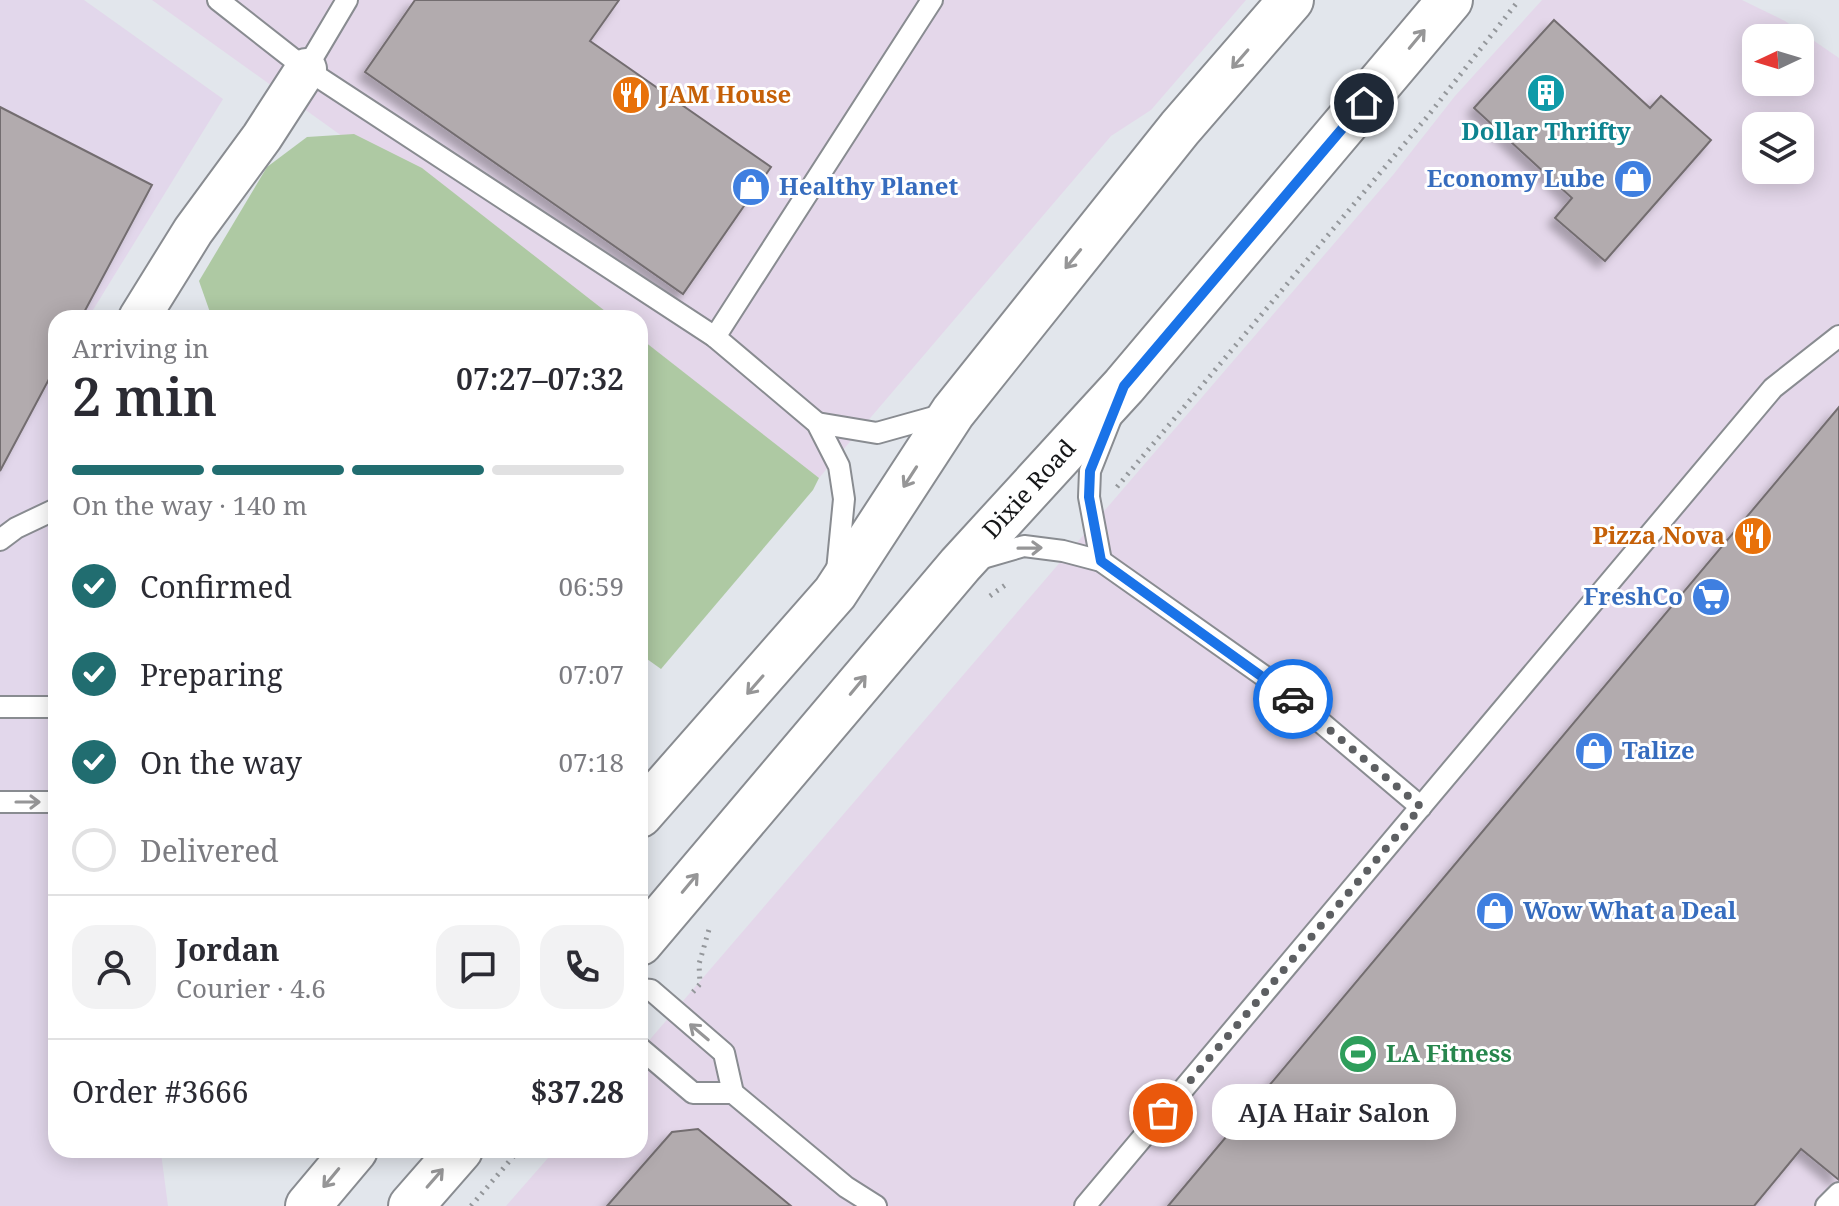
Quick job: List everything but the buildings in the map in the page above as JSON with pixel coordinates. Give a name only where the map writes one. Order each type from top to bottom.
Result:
[{"type":"main road","points":[[648,806],[835,593],[953,412],[1161,151],[1291,0]]},
{"type":"main road","name":"Dixie Road","points":[[648,934],[960,565],[1124,386],[1450,0]]},
{"type":"main road","points":[[308,1206],[348,1158]]},
{"type":"main road","points":[[411,1206],[453,1158]]},
{"type":"street","points":[[144,310],[193,231],[262,137],[306,69]]},
{"type":"lane","points":[[218,0],[306,69],[715,337],[817,423],[839,466],[844,499],[835,593]]},
{"type":"lane","points":[[306,69],[347,0]]},
{"type":"lane","points":[[715,337],[932,0]]},
{"type":"lane","points":[[1085,1206],[1773,388],[1839,336]]},
{"type":"lane","points":[[1101,561],[1090,507],[1090,471],[1124,386]]},
{"type":"lane","points":[[817,423],[877,433],[953,412]]},
{"type":"lane","points":[[0,540],[16,528],[48,513]]},
{"type":"lane","points":[[960,565],[1024,546],[1063,551],[1101,561],[1278,686],[1421,807]]},
{"type":"lane","points":[[0,707],[48,707]]},
{"type":"lane","points":[[0,802],[48,802]]},
{"type":"lane","points":[[648,990],[724,1053],[733,1093],[846,1187],[876,1206]]},
{"type":"lane","points":[[648,1055],[693,1093],[733,1093]]},
{"type":"lane","points":[[1826,1206],[1839,1193]]},
{"type":"path","points":[[471,1206],[512,1158]]},
{"type":"shaded area","points":[[0,0],[84,0],[223,99],[93,310],[48,310],[48,1158],[162,1158],[168,1206],[0,1206]]},
{"type":"shaded area","points":[[152,0],[1246,0],[1151,110],[1111,136],[819,478],[648,356],[648,310],[585,310]]},
{"type":"shaded area","points":[[1542,0],[1742,0],[1789,24],[1742,24],[1742,96],[1814,96],[1814,41],[1839,58],[1839,1206],[506,1206],[548,1158],[648,1158],[648,1042],[1393,175],[1455,96]]},
{"type":"green space","points":[[354,134],[422,168],[604,310],[209,310],[199,281],[267,167],[307,137]]},
{"type":"green space","points":[[648,344],[819,478],[813,490],[661,669],[648,660]]},
{"type":"way so far","points":[[1163,1113],[1421,807],[1293,699]]},
{"type":"place","name":"Dollar Thrifty","points":[[1546,93]]},
{"type":"place","name":"JAM House","points":[[631,95]]},
{"type":"place","name":"Economy Lube","points":[[1633,179]]},
{"type":"place","name":"Healthy Planet","points":[[751,187]]},
{"type":"place","name":"Pizza Nova","points":[[1753,536]]},
{"type":"place","name":"FreshCo","points":[[1711,597]]},
{"type":"place","name":"Talize","points":[[1594,751]]},
{"type":"place","name":"Wow What a Deal","points":[[1495,911]]},
{"type":"place","name":"LA Fitness","points":[[1358,1054]]},
{"type":"place","name":"AJA Hair Salon","points":[[1163,1113]]},
{"type":"route","points":[[1293,699],[1101,561],[1089,497],[1090,471],[1124,386],[1364,103]]}]
